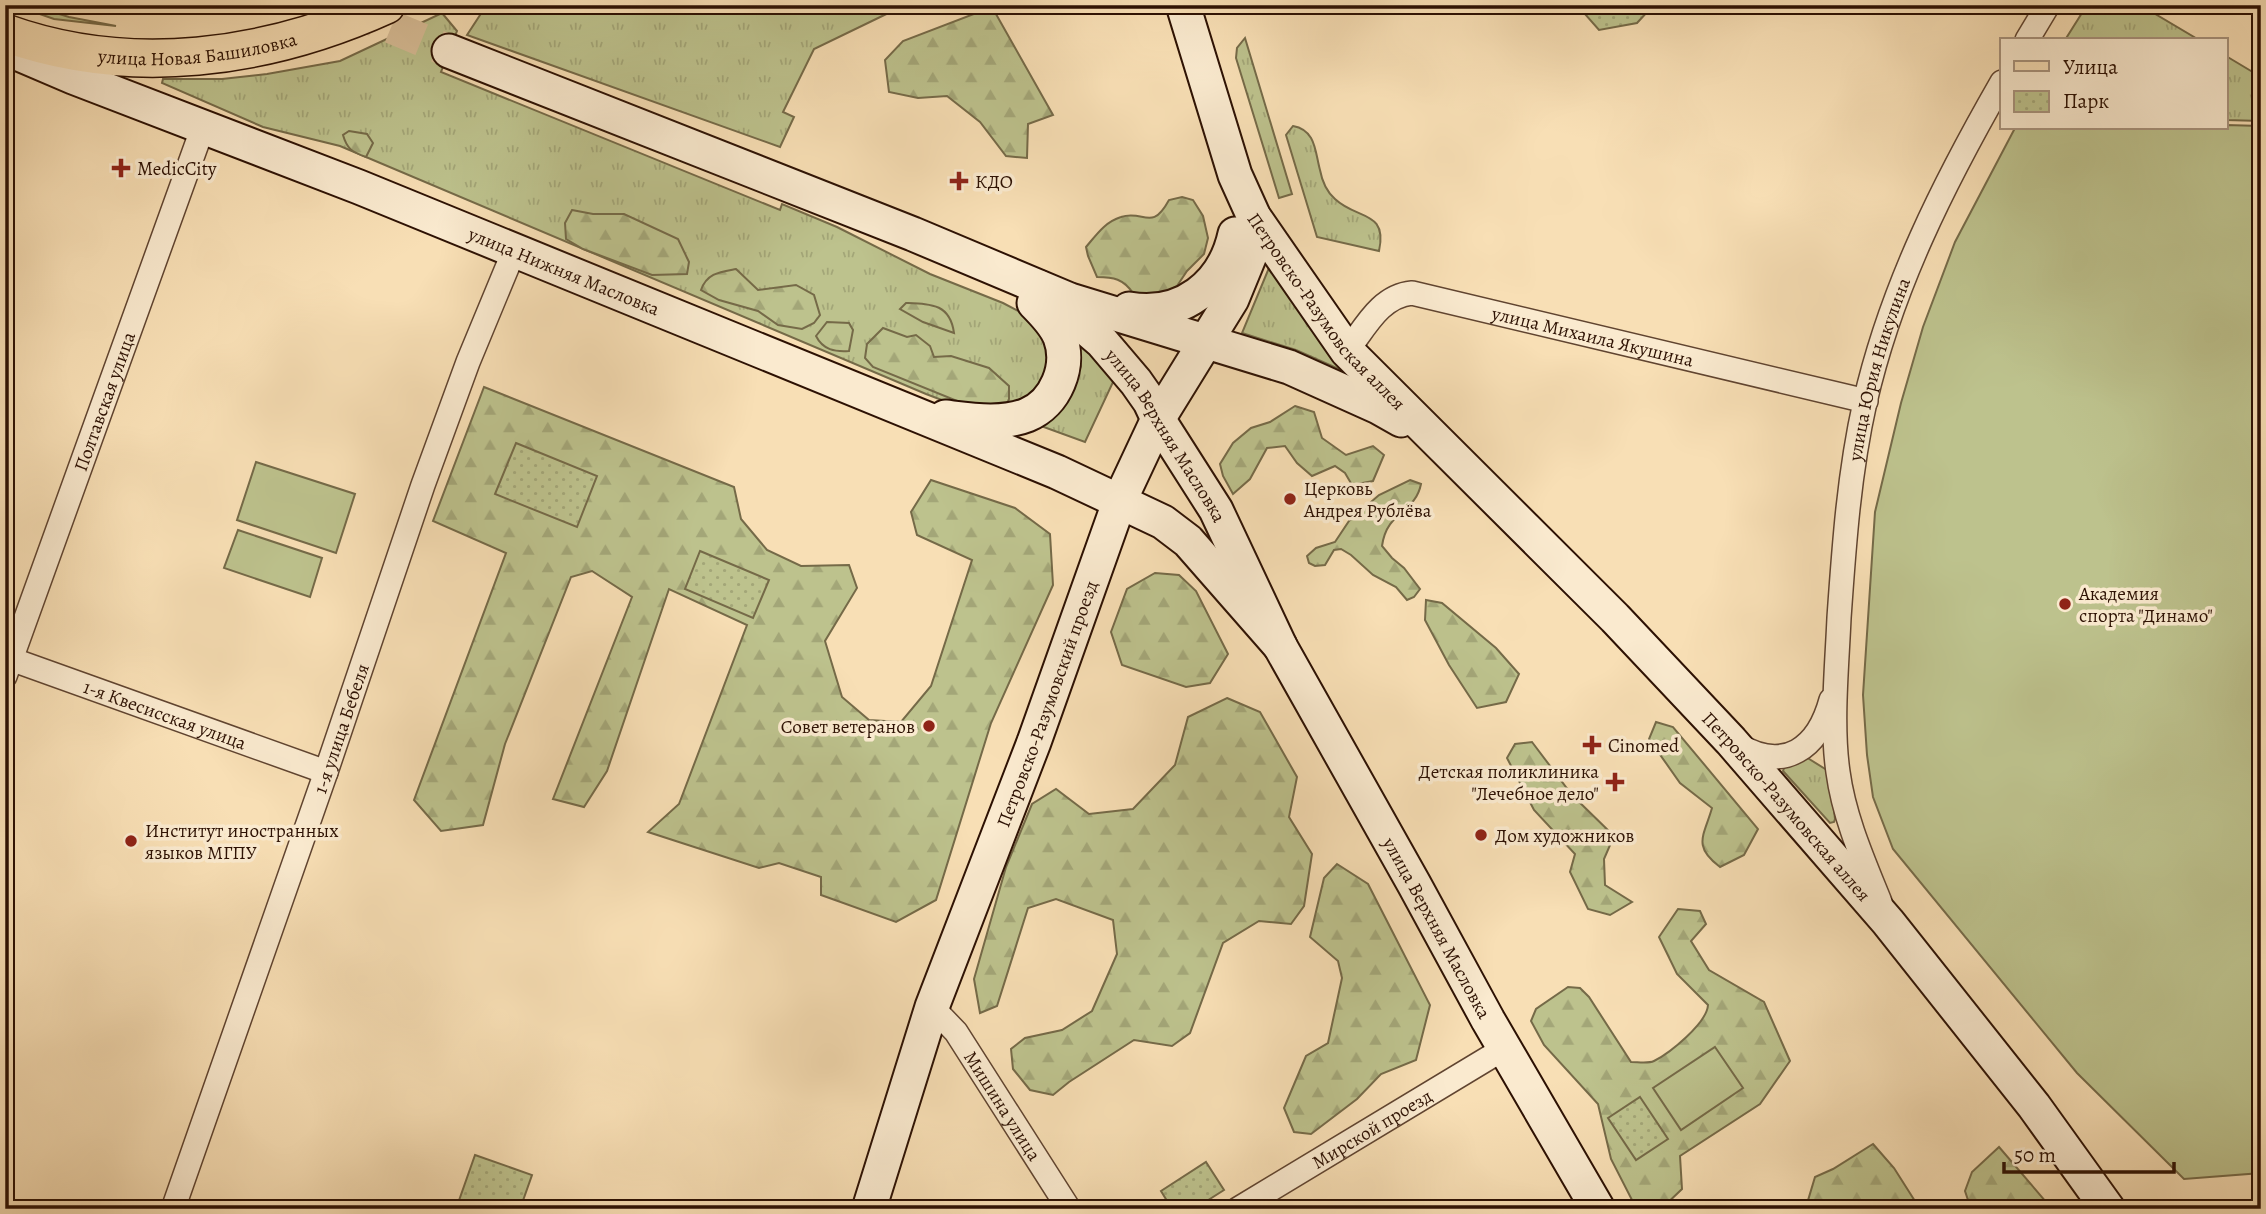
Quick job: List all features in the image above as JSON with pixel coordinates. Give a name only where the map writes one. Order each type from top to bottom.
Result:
[{"type":"main road","name":"улица Новая Башиловка","points":[[5,33],[78,53],[131,59],[179,59],[229,53],[288,40],[348,22],[386,5]]},
{"type":"street","name":"Петровско-Разумовская аллея","points":[[1183,5],[1235,176],[1254,218],[1347,351],[1586,589],[1731,741],[1888,922],[2034,1106],[2108,1209]]},
{"type":"street","points":[[2028,38],[2048,5]]},
{"type":"street","name":"улица Нижняя Масловка","points":[[5,47],[73,77],[359,187],[1120,500]]},
{"type":"street","points":[[449,51],[913,234],[1070,300],[1206,341]]},
{"type":"street","name":"улица Юрия Никулина","points":[[1888,922],[1857,844],[1840,783],[1836,753],[1836,680],[1843,555],[1852,471],[1866,401],[1885,330],[1911,261],[1936,205],[2000,86]]},
{"type":"street","name":"Полтавская улица","points":[[7,664],[203,127]]},
{"type":"street","name":"Петровско-Разумовская аллея","points":[[1070,300],[1138,311],[1172,307],[1194,298],[1225,264],[1232,247],[1237,223],[1235,176]]},
{"type":"street","name":"Петровско-Разумовский проезд","points":[[869,1209],[932,1007],[1034,742],[1120,500],[1158,419],[1227,308],[1247,266],[1255,243],[1254,218]]},
{"type":"street","name":"1-я улица Бебеля","points":[[173,1209],[423,485],[468,362],[514,251]]},
{"type":"street","points":[[915,415],[989,420],[1026,415],[1049,398],[1063,371],[1064,351],[1060,336],[1051,320],[1035,305],[970,259]]},
{"type":"street","name":"улица Верхняя Масловка","points":[[1038,287],[1086,328],[1119,361],[1150,402],[1216,510],[1280,646],[1598,1209]]},
{"type":"street","name":"улица Михаила Якушина","points":[[1347,351],[1386,301],[1397,295],[1412,293],[1866,401]]},
{"type":"street","name":"Петровско-Разумовская аллея","points":[[1206,341],[1311,376],[1378,407],[1431,437]]},
{"type":"street","name":"улица Верхняя Масловка","points":[[1120,500],[1163,522],[1188,541],[1280,646]]},
{"type":"street","name":"1-я Квесисская улица","points":[[7,664],[326,772]]},
{"type":"street","name":"улица Юрия Никулина","points":[[1731,741],[1748,751],[1770,757],[1790,754],[1803,747],[1813,740],[1826,719],[1836,680]]},
{"type":"street","name":"Мишина улица","points":[[932,1007],[956,1032],[1069,1209]]},
{"type":"street","name":"Мирской проезд","points":[[1238,1209],[1505,1048]]},
{"type":"green space","points":[[14,5],[30,5],[69,17],[116,26],[54,19]]},
{"type":"green space","points":[[492,5],[905,5],[814,49],[783,112],[794,117],[780,147],[467,35],[484,9]]},
{"type":"green space","points":[[1577,5],[1628,5],[1649,10],[1637,23],[1599,30]]},
{"type":"green space","points":[[2087,5],[2140,5],[2196,38],[2066,38]]},
{"type":"green space","points":[[992,7],[1053,115],[1028,124],[1027,158],[1006,156],[980,122],[947,96],[918,98],[889,92],[885,60],[903,41]]},
{"type":"green space","points":[[442,13],[457,31],[441,72],[780,210],[782,204],[837,227],[930,274],[1003,303],[1030,317],[1044,331],[1050,373],[1029,404],[968,410],[340,146],[263,127],[162,83],[163,79],[222,79],[267,74],[340,61]]},
{"type":"green space","points":[[1245,38],[1292,194],[1279,198],[1236,58],[1237,48]]},
{"type":"green space","points":[[2228,57],[2261,77],[2261,121],[2228,120]]},
{"type":"green space","name":"Академия спорта \"Динамо\"","points":[[2228,125],[2261,126],[2261,1173],[2184,1179],[2077,1073],[1893,849],[1873,797],[1863,695],[1875,512],[1901,403],[1923,327],[1955,242],[2014,130],[2228,130]]},
{"type":"green space","points":[[1293,126],[1301,128],[1310,137],[1321,174],[1332,196],[1344,206],[1375,222],[1381,238],[1379,251],[1317,237],[1286,135]]},
{"type":"green space","points":[[349,131],[367,134],[373,143],[366,157],[354,152],[346,144],[343,135]]},
{"type":"green space","points":[[1182,197],[1193,200],[1203,216],[1208,238],[1204,254],[1177,286],[1159,296],[1133,293],[1118,280],[1097,277],[1086,247],[1102,229],[1110,222],[1129,215],[1152,218],[1163,210],[1169,200]]},
{"type":"green space","points":[[572,210],[593,214],[624,214],[678,239],[689,262],[687,274],[652,275],[583,249],[566,239],[565,223]]},
{"type":"green space","points":[[1271,263],[1359,378],[1296,350],[1242,333]]},
{"type":"green space","points":[[736,269],[758,290],[796,285],[814,295],[820,315],[814,323],[802,329],[778,325],[758,311],[719,300],[701,290],[710,277],[719,272]]},
{"type":"green space","points":[[906,303],[938,307],[948,316],[954,333],[923,322],[900,309]]},
{"type":"green space","points":[[827,322],[849,323],[853,330],[849,351],[830,349],[819,341],[816,336]]},
{"type":"green space","points":[[883,328],[907,337],[916,335],[930,346],[934,357],[951,356],[989,368],[1009,386],[1009,399],[1005,408],[962,403],[873,367],[865,358],[867,344]]},
{"type":"green space","points":[[1078,337],[1114,380],[1085,442],[1041,426],[1075,381],[1081,366]]},
{"type":"green space","points":[[484,387],[734,487],[741,519],[767,550],[801,566],[849,565],[857,588],[825,641],[842,697],[869,720],[901,722],[931,686],[972,560],[917,535],[911,512],[931,480],[1015,508],[1050,534],[1053,585],[991,723],[936,900],[896,922],[821,895],[821,877],[779,863],[759,868],[648,832],[679,804],[747,625],[669,589],[607,771],[584,807],[553,799],[632,597],[592,571],[571,577],[505,744],[483,825],[441,831],[414,800],[506,553],[433,521]]},
{"type":"green space","points":[[1295,406],[1314,412],[1322,438],[1346,455],[1373,446],[1384,455],[1373,481],[1352,485],[1345,473],[1335,466],[1312,476],[1297,463],[1285,446],[1267,448],[1250,479],[1233,494],[1220,464],[1233,443],[1251,428],[1270,422]]},
{"type":"green space","points":[[516,443],[597,476],[577,527],[495,494]]},
{"type":"green space","points":[[256,462],[355,494],[336,553],[237,520]]},
{"type":"green space","points":[[1410,480],[1421,484],[1418,494],[1389,525],[1382,546],[1420,589],[1414,597],[1407,600],[1396,587],[1373,575],[1341,549],[1334,550],[1325,565],[1315,566],[1309,563],[1307,556],[1316,548],[1335,542],[1349,521],[1379,495]]},
{"type":"green space","points":[[238,530],[322,558],[310,597],[224,568]]},
{"type":"green space","points":[[700,551],[769,580],[753,618],[685,589]]},
{"type":"green space","points":[[1155,573],[1179,575],[1196,591],[1228,654],[1210,683],[1186,687],[1122,665],[1111,632],[1127,589]]},
{"type":"green space","points":[[1426,600],[1442,603],[1496,648],[1519,674],[1506,702],[1477,708],[1449,665],[1425,620]]},
{"type":"green space","points":[[1227,698],[1260,712],[1297,777],[1289,817],[1312,854],[1304,906],[1291,924],[1259,921],[1223,943],[1190,1033],[1172,1046],[1134,1040],[1053,1095],[1030,1090],[1013,1069],[1011,1049],[1025,1038],[1062,1030],[1092,1011],[1117,954],[1113,920],[1056,899],[1028,908],[997,1006],[980,1013],[974,979],[1006,867],[1032,804],[1056,789],[1089,814],[1133,809],[1175,765],[1188,717]]},
{"type":"green space","points":[[1656,722],[1673,727],[1758,829],[1744,855],[1720,867],[1706,853],[1702,840],[1712,808],[1680,783],[1649,739]]},
{"type":"green space","points":[[1532,742],[1572,795],[1614,836],[1604,859],[1605,885],[1632,902],[1610,915],[1588,909],[1570,872],[1575,854],[1534,810],[1507,758],[1515,744]]},
{"type":"green space","points":[[1806,757],[1830,772],[1834,822],[1830,823],[1783,771],[1785,766]]},
{"type":"green space","points":[[1337,864],[1368,884],[1430,1005],[1416,1060],[1381,1074],[1357,1099],[1311,1134],[1294,1132],[1284,1108],[1306,1056],[1328,1043],[1342,978],[1338,961],[1310,937],[1324,878]]},
{"type":"green space","points":[[1678,909],[1700,911],[1706,924],[1691,941],[1709,970],[1764,1002],[1790,1061],[1760,1104],[1680,1156],[1682,1189],[1661,1209],[1651,1209],[1633,1202],[1611,1159],[1598,1104],[1544,1045],[1531,1021],[1536,1009],[1568,987],[1580,988],[1589,997],[1631,1062],[1652,1062],[1669,1051],[1695,1029],[1708,1005],[1677,974],[1659,937]]},
{"type":"green space","points":[[1715,1047],[1743,1088],[1681,1130],[1653,1088]]},
{"type":"green space","points":[[1640,1097],[1668,1139],[1636,1160],[1608,1118]]},
{"type":"green space","points":[[1873,1144],[1894,1168],[1920,1209],[1803,1209],[1806,1207],[1815,1177]]},
{"type":"green space","points":[[1999,1147],[2051,1209],[1971,1209],[1965,1191],[1972,1172]]},
{"type":"green space","points":[[475,1155],[532,1175],[520,1209],[456,1209]]},
{"type":"green space","points":[[1206,1162],[1224,1190],[1194,1209],[1172,1209],[1161,1191]]},
{"type":"tunnel","points":[[345,8],[449,51]]},
{"type":"place","name":"MedicCity","points":[[121,168]]},
{"type":"place","name":"КДО","points":[[959,181]]},
{"type":"place","name":"Церковь Андрея Рублёва","points":[[1290,499]]},
{"type":"place","name":"Академия спорта \"Динамо\"","points":[[2065,604]]},
{"type":"place","name":"Совет ветеранов","points":[[929,726]]},
{"type":"place","name":"Cinomed","points":[[1592,745]]},
{"type":"place","name":"Детская поликлиника \"Лечебное дело\"","points":[[1615,782]]},
{"type":"place","name":"Дом художников","points":[[1481,835]]},
{"type":"place","name":"Институт иностранных языков МГПУ","points":[[131,841]]}]
